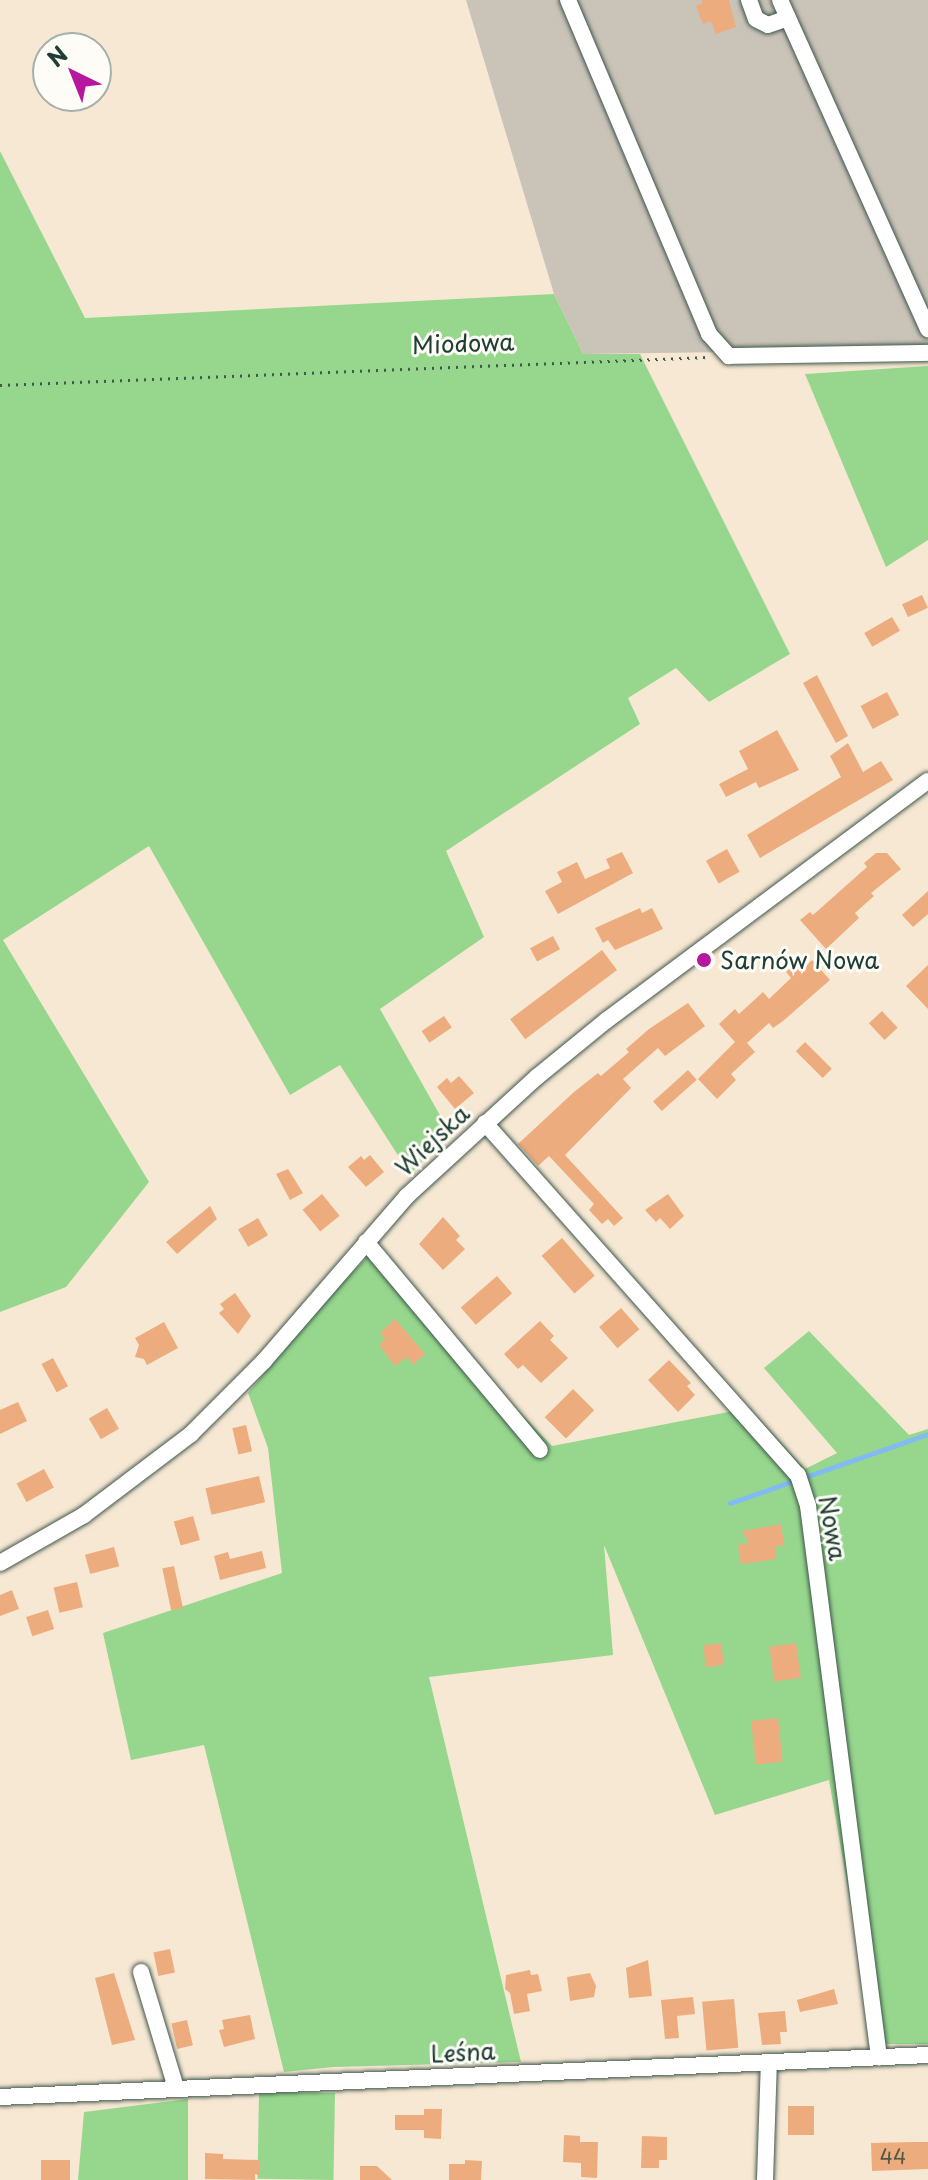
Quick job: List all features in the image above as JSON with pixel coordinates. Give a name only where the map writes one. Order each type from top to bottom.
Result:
[{"type":"street","points":[[568,0],[709,334],[729,356],[928,353]]},
{"type":"street","points":[[749,0],[756,19],[768,25],[788,18]]},
{"type":"street","points":[[780,0],[928,329]]},
{"type":"street","name":"Wiejska","points":[[0,1563],[84,1515],[191,1434],[264,1361],[407,1196],[485,1123],[607,1020],[928,781]]},
{"type":"street","name":"Nowa","points":[[485,1123],[798,1475],[808,1506],[879,2057]]},
{"type":"street","points":[[366,1242],[540,1450]]},
{"type":"street","points":[[141,1972],[176,2088]]},
{"type":"street","name":"Leśna","points":[[0,2097],[928,2055]]},
{"type":"street","points":[[765,2180],[769,2062]]},
{"type":"path","name":"Miodowa","points":[[0,385],[729,356]]},
{"type":"shaded area","points":[[466,0],[928,0],[928,349],[583,354],[554,294]]},
{"type":"green space","points":[[0,151],[85,318],[554,294],[583,354],[640,354],[790,654],[709,702],[676,668],[628,698],[640,724],[446,851],[484,937],[380,1009],[450,1133],[410,1174],[340,1065],[290,1095],[149,846],[3,940],[149,1182],[66,1287],[0,1312]]},
{"type":"green space","points":[[928,366],[928,540],[886,567],[805,374]]},
{"type":"green space","points":[[370,1255],[552,1446],[749,1408],[805,1469],[837,1453],[764,1368],[809,1331],[909,1435],[928,1429],[928,2044],[875,2044],[829,1780],[715,1815],[604,1545],[613,1655],[429,1677],[521,2062],[333,2067],[284,2072],[204,1745],[131,1760],[103,1633],[282,1573],[268,1448],[248,1393],[328,1296]]},
{"type":"green space","points":[[259,2092],[335,2093],[333,2180],[257,2179]]},
{"type":"green space","points":[[188,2099],[188,2180],[78,2180],[84,2112]]},
{"type":"building","points":[[701,0],[729,0],[736,27],[716,34],[711,21],[703,24],[696,6],[703,3]]},
{"type":"building","points":[[922,595],[928,608],[908,617],[902,604]]},
{"type":"building","points":[[892,617],[900,631],[872,647],[864,633]]},
{"type":"building","points":[[817,675],[848,736],[836,743],[803,683]]},
{"type":"building","points":[[887,692],[899,715],[873,729],[861,706]]},
{"type":"building","points":[[777,730],[799,770],[759,788],[756,782],[726,797],[719,784],[748,769],[739,751]]},
{"type":"building","points":[[848,743],[863,772],[881,761],[893,780],[760,858],[747,835],[841,777],[830,756]]},
{"type":"building","points":[[727,849],[740,872],[719,883],[706,861]]},
{"type":"building","points":[[622,852],[633,873],[558,914],[545,891],[562,882],[557,872],[577,862],[585,879],[610,868],[606,859]]},
{"type":"building","points":[[876,853],[887,853],[901,869],[871,893],[874,896],[855,913],[859,918],[826,949],[800,920],[810,912],[813,915],[867,867],[864,863]]},
{"type":"building","points":[[928,891],[928,914],[913,927],[902,915]]},
{"type":"building","points":[[640,908],[642,913],[652,908],[663,929],[615,950],[608,940],[603,943],[595,928]]},
{"type":"building","points":[[553,936],[560,949],[537,961],[530,948]]},
{"type":"building","points":[[602,950],[617,970],[525,1039],[510,1019]]},
{"type":"building","points":[[799,960],[805,967],[812,960],[830,980],[783,1021],[773,1028],[769,1023],[747,1043],[755,1052],[731,1074],[736,1080],[717,1099],[698,1079],[735,1042],[719,1024],[735,1009],[739,1014],[763,992],[769,999],[791,978],[786,972]]},
{"type":"building","points":[[928,965],[928,1009],[906,986]]},
{"type":"building","points":[[688,1003],[705,1026],[665,1056],[658,1048],[623,1079],[631,1088],[565,1155],[623,1218],[614,1226],[608,1219],[602,1224],[589,1210],[594,1204],[549,1156],[538,1166],[518,1144],[574,1092],[598,1073],[601,1076],[629,1052],[626,1049],[649,1029]]},
{"type":"building","points":[[882,1011],[898,1028],[885,1040],[869,1023]]},
{"type":"building","points":[[444,1016],[452,1028],[429,1043],[422,1031]]},
{"type":"building","points":[[805,1042],[832,1069],[823,1078],[796,1051]]},
{"type":"building","points":[[688,1070],[697,1080],[662,1111],[653,1101]]},
{"type":"building","points":[[459,1076],[474,1093],[455,1109],[437,1087],[447,1078],[451,1083]]},
{"type":"building","points":[[370,1155],[384,1172],[366,1187],[348,1167],[361,1156],[364,1160]]},
{"type":"building","points":[[288,1169],[303,1193],[290,1200],[276,1174]]},
{"type":"building","points":[[322,1194],[340,1216],[320,1231],[303,1210]]},
{"type":"building","points":[[668,1194],[684,1216],[670,1229],[660,1218],[656,1222],[645,1210]]},
{"type":"building","points":[[210,1206],[217,1219],[177,1254],[166,1242]]},
{"type":"building","points":[[443,1217],[460,1236],[456,1240],[465,1249],[443,1270],[419,1244]]},
{"type":"building","points":[[258,1218],[268,1235],[248,1247],[238,1230]]},
{"type":"building","points":[[562,1238],[595,1276],[574,1293],[542,1256]]},
{"type":"building","points":[[497,1276],[512,1293],[476,1325],[461,1307]]},
{"type":"building","points":[[235,1293],[251,1316],[238,1334],[219,1313],[224,1309],[220,1304]]},
{"type":"building","points":[[621,1308],[639,1329],[617,1348],[599,1327]]},
{"type":"building","points":[[395,1319],[425,1354],[413,1365],[407,1357],[395,1366],[379,1345],[385,1339],[380,1333]]},
{"type":"building","points":[[540,1321],[554,1336],[550,1340],[568,1358],[541,1383],[523,1365],[518,1369],[504,1354]]},
{"type":"building","points":[[164,1322],[178,1348],[147,1365],[144,1359],[135,1357],[139,1345],[135,1338]]},
{"type":"building","points":[[53,1358],[68,1386],[57,1392],[42,1364]]},
{"type":"building","points":[[669,1360],[691,1383],[687,1386],[695,1395],[678,1412],[648,1380]]},
{"type":"building","points":[[573,1389],[594,1410],[566,1438],[545,1417]]},
{"type":"building","points":[[18,1402],[27,1421],[0,1434],[0,1410]]},
{"type":"building","points":[[107,1408],[119,1429],[101,1439],[89,1418]]},
{"type":"building","points":[[246,1425],[252,1451],[238,1454],[232,1428]]},
{"type":"building","points":[[44,1469],[54,1488],[26,1502],[17,1484]]},
{"type":"building","points":[[259,1476],[265,1502],[211,1515],[205,1488]]},
{"type":"building","points":[[193,1516],[200,1540],[181,1546],[174,1522]]},
{"type":"building","points":[[781,1524],[784,1545],[775,1547],[776,1559],[741,1564],[738,1545],[749,1543],[742,1531]]},
{"type":"building","points":[[114,1547],[119,1566],[90,1574],[85,1555]]},
{"type":"building","points":[[262,1551],[266,1568],[220,1580],[214,1556],[228,1552],[230,1559]]},
{"type":"building","points":[[174,1566],[183,1608],[171,1611],[162,1568]]},
{"type":"building","points":[[77,1582],[83,1607],[59,1613],[54,1587]]},
{"type":"building","points":[[12,1590],[19,1609],[0,1616],[0,1595]]},
{"type":"building","points":[[48,1610],[54,1629],[32,1636],[26,1617]]},
{"type":"building","points":[[721,1643],[724,1665],[706,1667],[703,1646]]},
{"type":"building","points":[[796,1643],[801,1678],[774,1681],[769,1647]]},
{"type":"building","points":[[778,1718],[783,1762],[756,1765],[751,1721]]},
{"type":"building","points":[[170,1949],[175,1972],[158,1976],[153,1953]]},
{"type":"building","points":[[648,1960],[652,1996],[629,1998],[626,1968]]},
{"type":"building","points":[[530,1970],[531,1975],[538,1974],[542,1991],[527,1994],[530,2011],[514,2014],[510,1993],[505,1989],[506,1975]]},
{"type":"building","points":[[114,1973],[135,2040],[112,2045],[95,1978]]},
{"type":"building","points":[[590,1973],[596,1986],[594,1997],[570,2001],[567,1977]]},
{"type":"building","points":[[834,1989],[838,2004],[800,2012],[797,2000]]},
{"type":"building","points":[[693,1997],[695,2014],[677,2016],[679,2038],[665,2039],[661,2000]]},
{"type":"building","points":[[734,1999],[738,2048],[706,2051],[702,2002]]},
{"type":"building","points":[[785,2011],[787,2032],[780,2032],[781,2044],[762,2045],[758,2013]]},
{"type":"building","points":[[250,2015],[255,2039],[224,2047],[219,2030],[224,2029],[222,2020]]},
{"type":"building","points":[[187,2020],[193,2045],[177,2049],[171,2024]]},
{"type":"building","points":[[788,2106],[814,2106],[814,2135],[788,2135]]},
{"type":"building","points":[[424,2109],[442,2109],[441,2139],[424,2138],[424,2130],[395,2130],[395,2115],[424,2115]]},
{"type":"building","points":[[564,2135],[580,2136],[580,2142],[598,2142],[597,2178],[581,2177],[581,2163],[563,2162]]},
{"type":"building","points":[[642,2136],[667,2137],[667,2160],[659,2160],[659,2168],[641,2168]]},
{"type":"building","points":[[928,2142],[928,2169],[872,2171],[871,2143]]},
{"type":"building","points":[[205,2153],[223,2154],[223,2159],[259,2160],[259,2175],[255,2174],[255,2180],[205,2179]]},
{"type":"building","points":[[41,2160],[70,2160],[70,2180],[41,2180]]},
{"type":"building","points":[[465,2160],[482,2161],[481,2180],[449,2180],[449,2164],[465,2164]]},
{"type":"building","points":[[360,2166],[377,2166],[392,2180],[360,2180]]},
{"type":"waterway","points":[[808,1476],[928,1434]]},
{"type":"waterway","points":[[730,1503],[793,1481]]},
{"type":"place","name":"Sarnów Nowa","points":[[704,960]]}]
